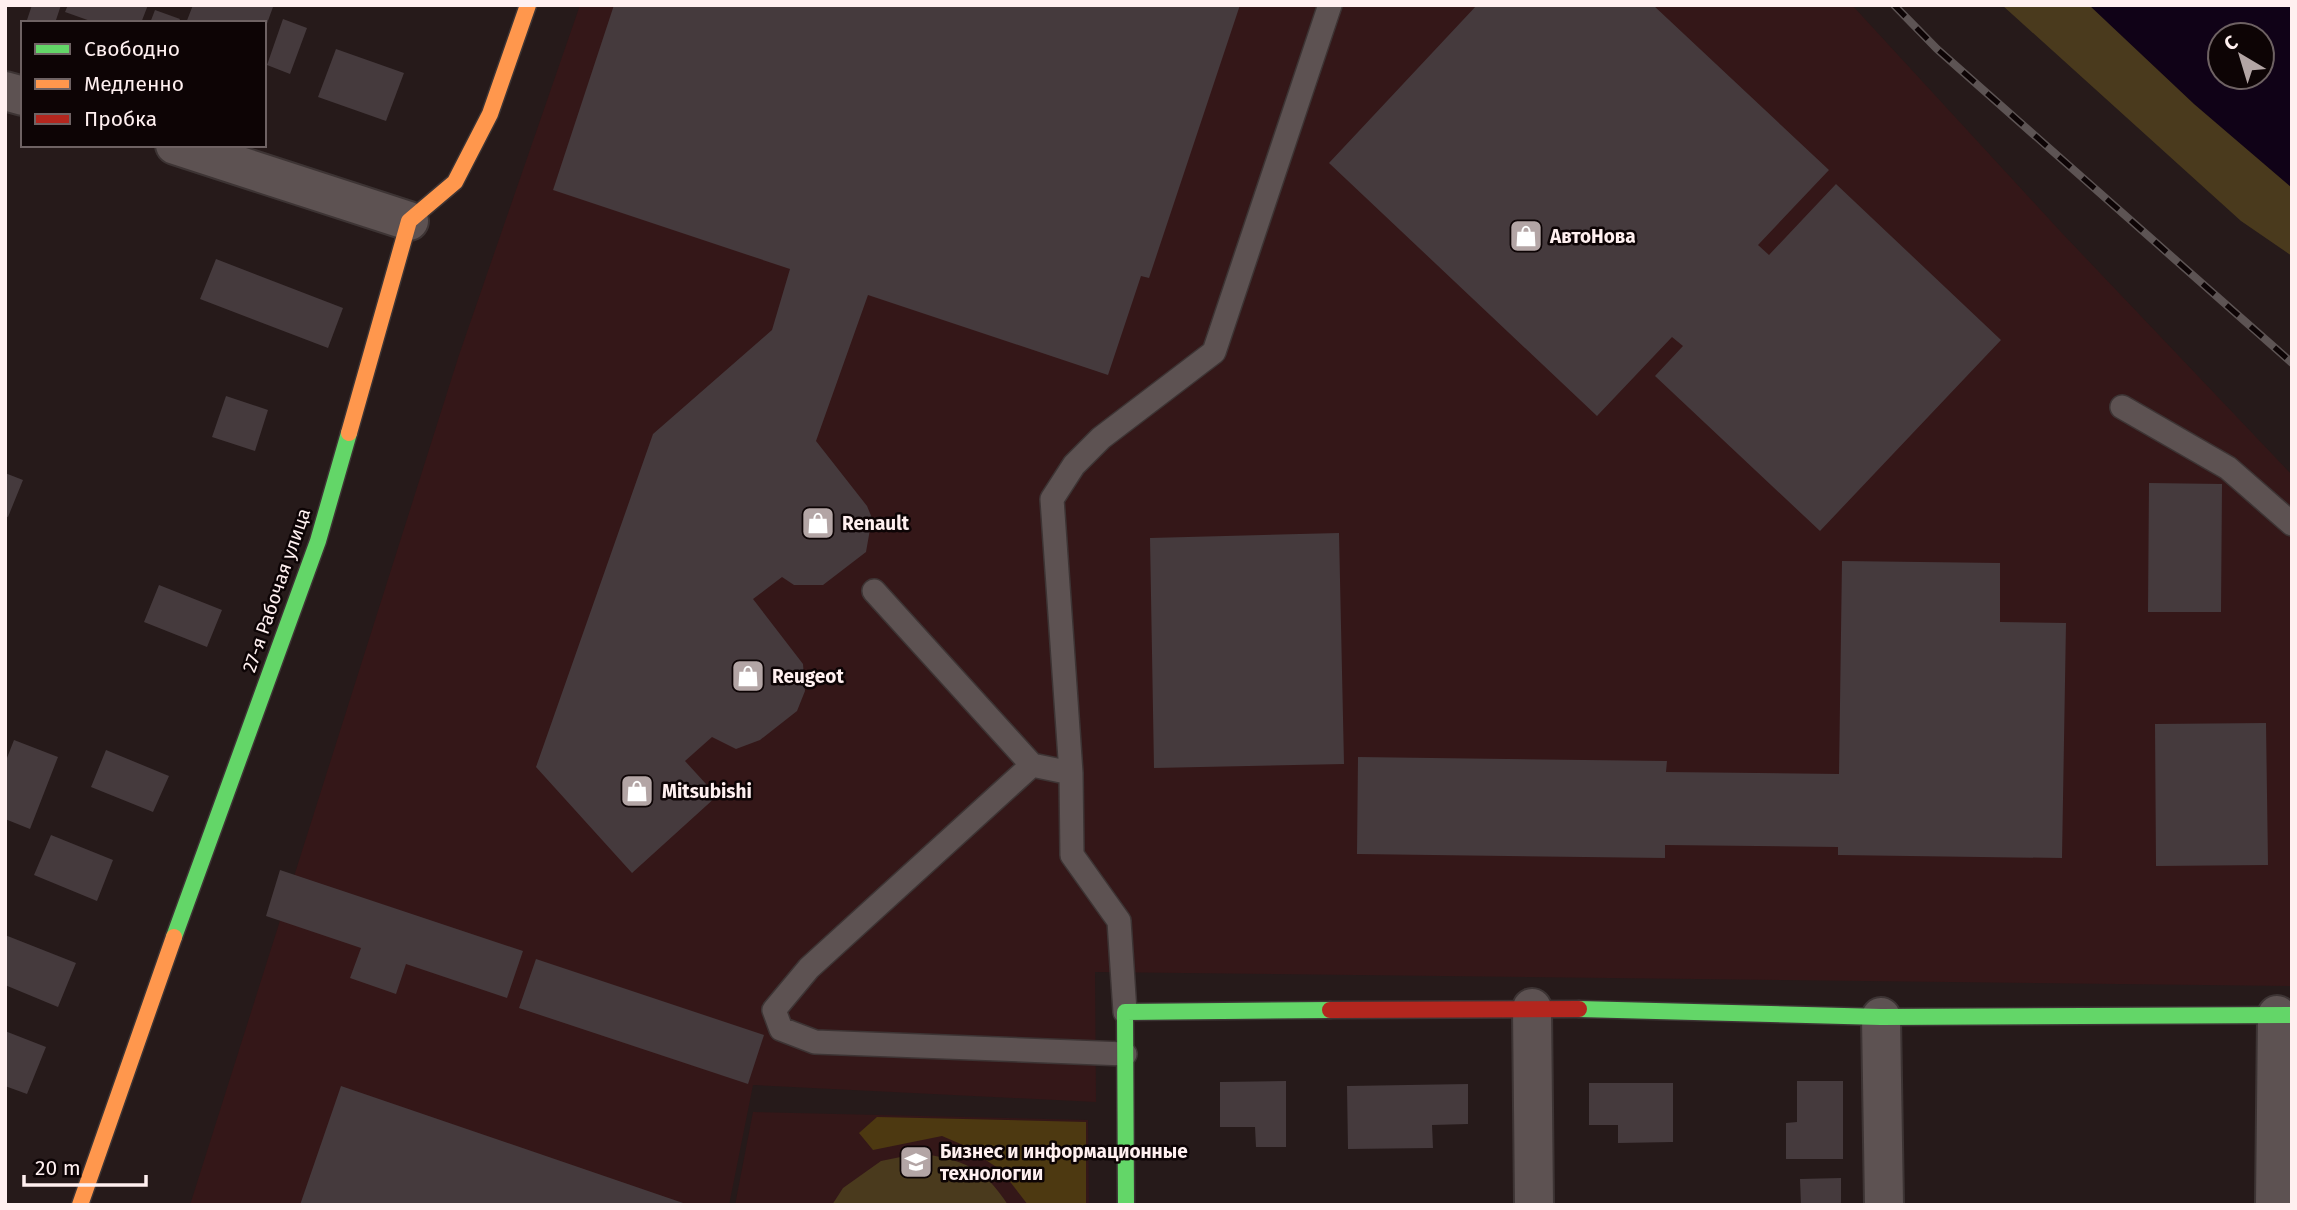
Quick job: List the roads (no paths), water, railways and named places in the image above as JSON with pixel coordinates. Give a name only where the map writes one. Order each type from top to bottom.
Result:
[{"type":"street","points":[[181,147],[409,221],[455,182],[490,114],[528,5]]},
{"type":"street","name":"27-я Рабочая улица","points":[[80,1205],[209,837],[318,541],[409,221]]},
{"type":"street","points":[[1126,1205],[1125,1012],[1532,1008],[1881,1017],[2284,1015],[2275,1205]]},
{"type":"street","points":[[1532,1008],[1534,1205]]},
{"type":"street","points":[[1881,1017],[1884,1205]]},
{"type":"lane","points":[[1125,1012],[1119,921],[1072,855],[1071,773],[1052,499],[1074,465],[1101,438],[1214,352],[1330,5]]},
{"type":"lane","points":[[2122,407],[2228,468],[2292,524]]},
{"type":"lane","points":[[874,591],[1032,765],[1071,773]]},
{"type":"lane","points":[[1032,765],[809,968],[774,1010],[781,1029],[815,1042],[1125,1054]]},
{"type":"railway","points":[[1894,5],[1937,49],[2292,363]]},
{"type":"place","name":"АвтоНова","points":[[1526,236]]},
{"type":"place","name":"Renault","points":[[818,523]]},
{"type":"place","name":"Reugeot","points":[[748,676]]},
{"type":"place","name":"Mitsubishi","points":[[637,791]]},
{"type":"place","name":"Бизнес и информационные технологии","points":[[916,1162]]}]
